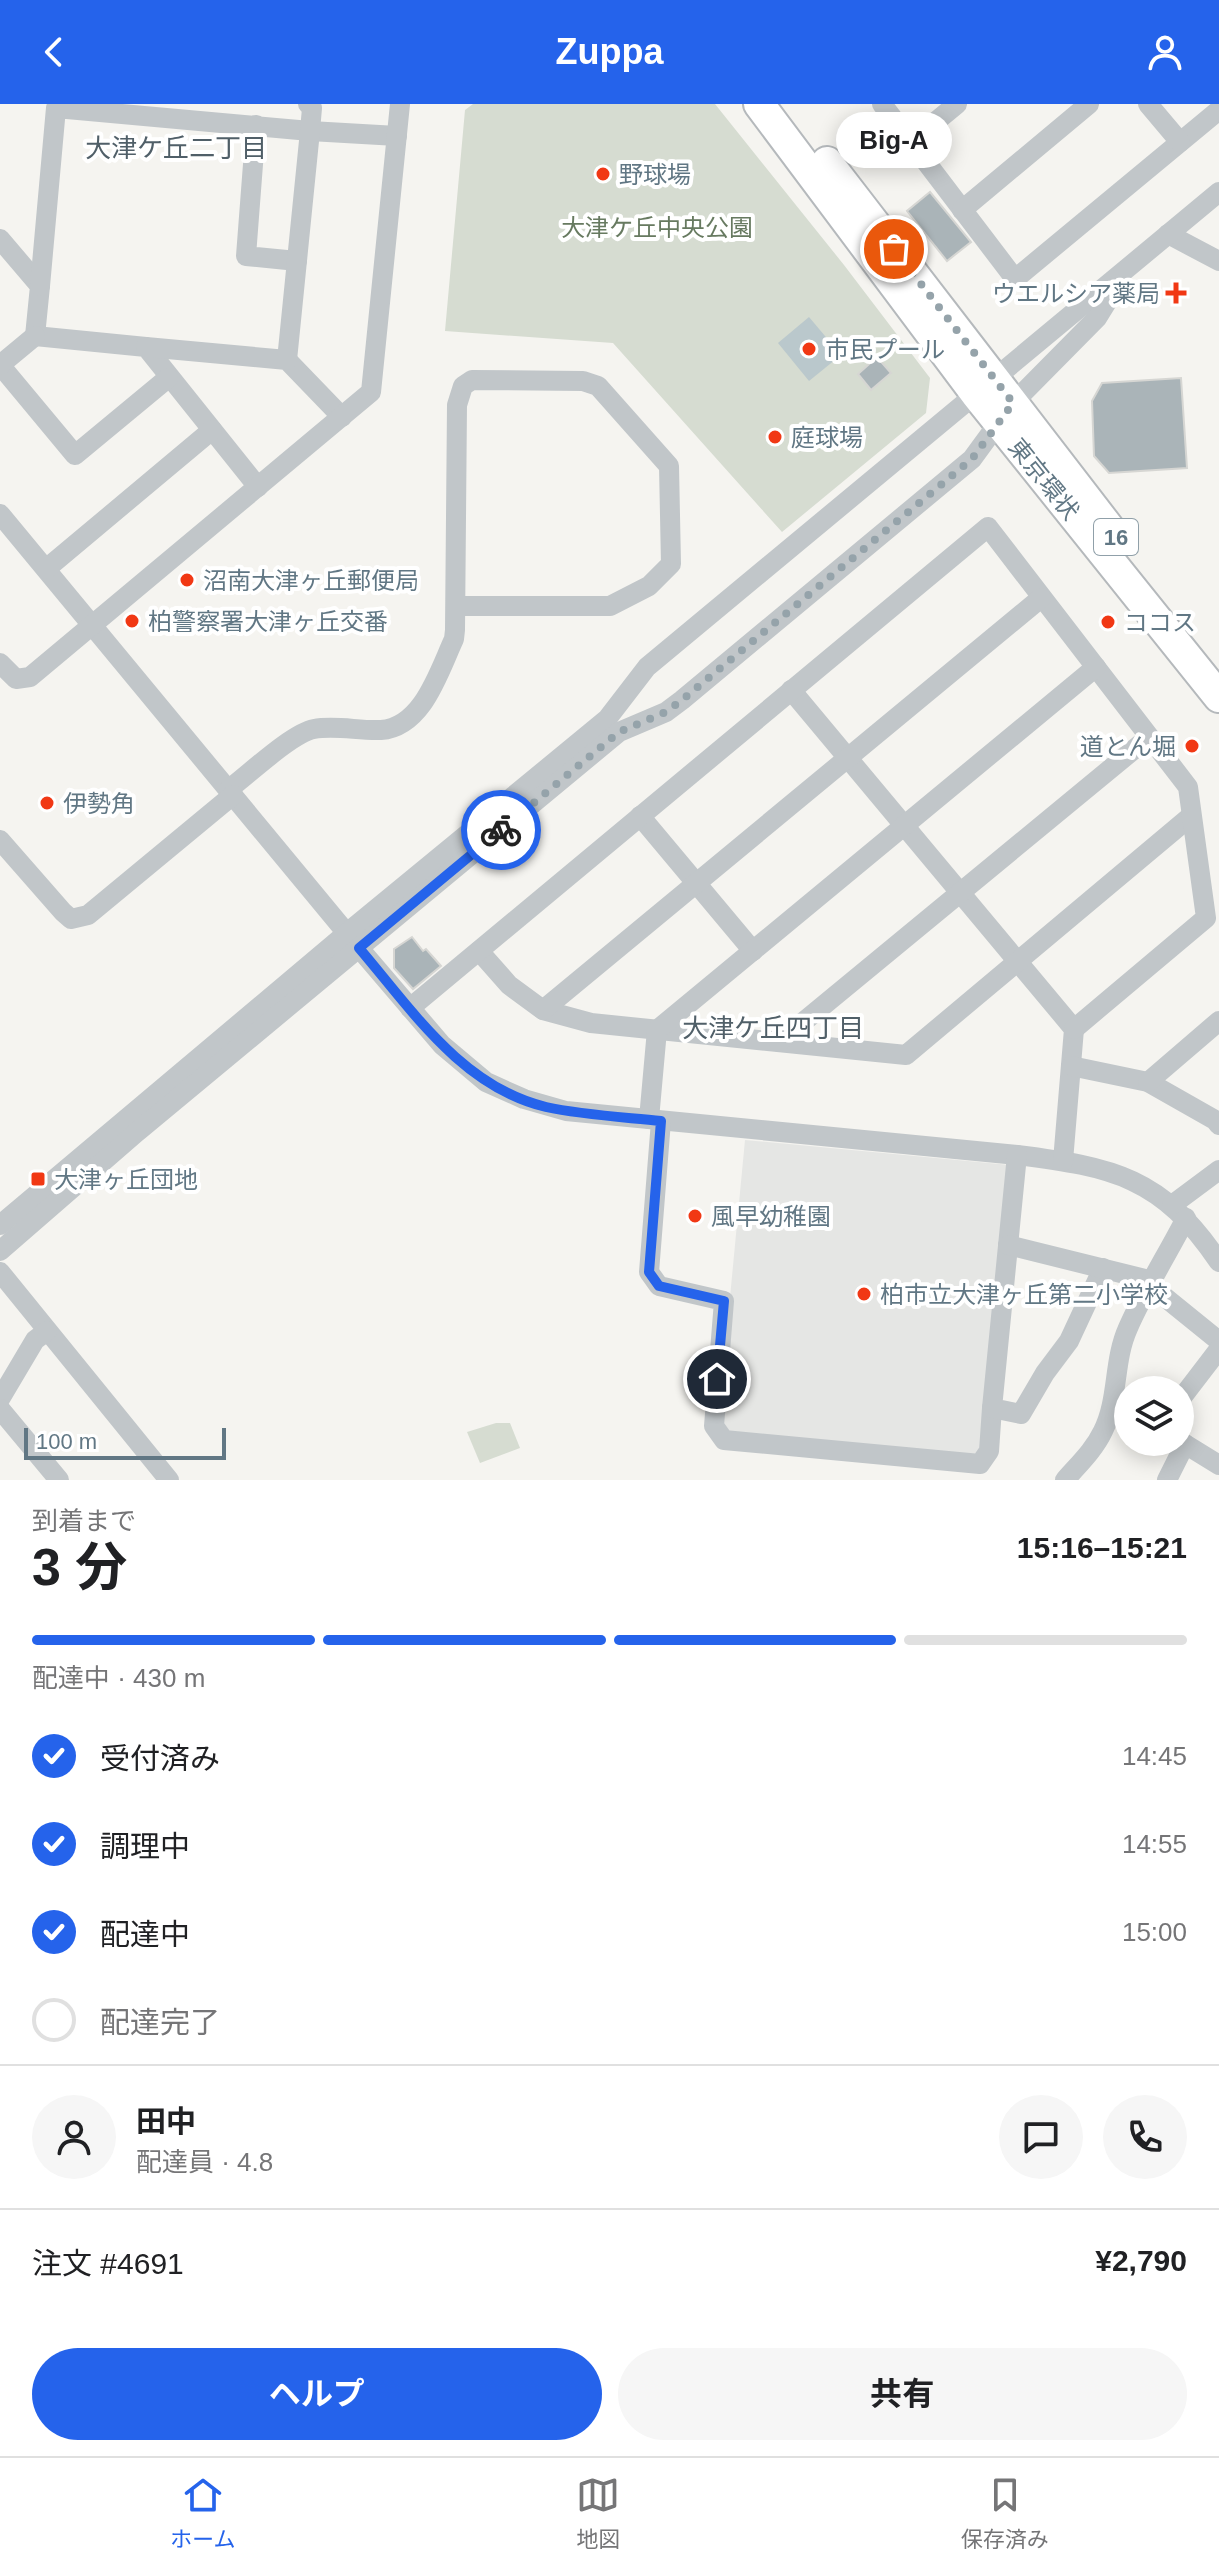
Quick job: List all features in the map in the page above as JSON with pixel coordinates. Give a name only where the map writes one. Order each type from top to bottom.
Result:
[{"type":"highway","name":"東京環状","points":[[759,104],[1006,413],[1219,697]]},
{"type":"highway","name":"東京環状","points":[[780,104],[985,386]]},
{"type":"highway","name":"東京環状","points":[[1006,413],[1219,670]]},
{"type":"street","points":[[287,360],[312,108],[308,104]]},
{"type":"street","points":[[0,663],[16,679],[30,677],[371,392],[400,104]]},
{"type":"street","points":[[882,104],[1015,279],[1219,110]]},
{"type":"street","points":[[911,142],[957,104]]},
{"type":"street","points":[[962,210],[1089,104]]},
{"type":"street","points":[[1148,104],[1180,142]]},
{"type":"street","points":[[168,378],[75,455],[0,365],[35,336],[56,108],[126,109],[310,131],[397,136]]},
{"type":"street","points":[[256,125],[246,256],[297,261]]},
{"type":"street","points":[[0,1251],[607,719],[647,667],[1219,192]]},
{"type":"street","points":[[1168,234],[1219,261]]},
{"type":"street","points":[[0,239],[40,286]]},
{"type":"street","points":[[0,1225],[619,732],[666,712],[682,700],[972,459],[1006,413],[1097,318],[1128,267]]},
{"type":"street","points":[[35,336],[287,360],[342,417]]},
{"type":"street","points":[[146,347],[258,487]]},
{"type":"street","points":[[0,840],[63,912],[71,919],[79,919],[88,915],[298,735],[313,729],[382,730],[404,723],[416,712],[430,690],[454,639],[457,405],[463,386],[472,380],[583,381],[598,386],[669,466],[671,564],[649,586],[610,606],[456,606]]},
{"type":"street","points":[[46,569],[212,430]]},
{"type":"street","points":[[0,514],[353,941],[456,1059],[478,1077],[503,1091],[544,1106],[655,1120],[1017,1155],[1116,1173],[1139,1183],[1179,1212],[1219,1262]]},
{"type":"street","points":[[410,1008],[988,527],[1188,787],[1191,816],[1209,862],[1206,918],[1074,1029]]},
{"type":"street","points":[[543,1010],[1041,598]]},
{"type":"street","points":[[1017,1155],[989,1451],[980,1464],[724,1440],[714,1426],[724,1301],[659,1286],[649,1272],[657,1030],[1096,667]]},
{"type":"street","points":[[791,690],[1074,1029],[1063,1161]]},
{"type":"street","points":[[779,1042],[1149,737]]},
{"type":"street","points":[[640,816],[753,951]]},
{"type":"street","points":[[479,951],[509,985],[543,1010],[591,1023],[906,1055],[1191,816]]},
{"type":"street","points":[[1148,1082],[1219,1021]]},
{"type":"street","points":[[1071,1066],[1148,1082],[1219,1125]]},
{"type":"street","points":[[1119,1376],[1118,1355],[1128,1327],[1152,1283],[1179,1212],[1219,1170]]},
{"type":"street","points":[[1008,1245],[1152,1283],[1219,1341]]},
{"type":"street","points":[[992,1408],[1021,1414],[1045,1373],[1069,1341],[1103,1268]]},
{"type":"street","points":[[0,1272],[158,1476]]},
{"type":"street","points":[[0,1399],[35,1340],[47,1331]]},
{"type":"street","points":[[1194,1382],[1219,1349]]},
{"type":"street","points":[[0,1409],[59,1480]]},
{"type":"street","points":[[1065,1480],[1091,1452],[1114,1410]]},
{"type":"street","points":[[1194,1448],[1216,1458]]},
{"type":"street","points":[[1167,1480],[1176,1456]]},
{"type":"shaded area","name":"市民プール","points":[[809,317],[841,355],[809,381],[778,343]]},
{"type":"shaded area","name":"柏市立大津ヶ丘第二小学校","points":[[745,1140],[1010,1165],[982,1448],[972,1456],[724,1432],[718,1423]]},
{"type":"green space","name":"大津ケ丘中央公園","points":[[473,104],[715,104],[930,378],[926,413],[782,532],[613,343],[445,331],[465,110]]},
{"type":"green space","points":[[496,1423],[510,1423],[520,1448],[480,1463],[467,1432]]},
{"type":"building","points":[[930,192],[971,242],[947,261],[907,211]]},
{"type":"building","points":[[877,357],[891,373],[871,390],[858,374]]},
{"type":"building","points":[[1181,378],[1187,468],[1109,473],[1094,456],[1092,401],[1102,383]]},
{"type":"building","points":[[412,937],[441,966],[413,989],[394,968],[394,949]]},
{"type":"way so far","points":[[501,830],[619,732],[666,712],[682,700],[972,459],[1013,403],[894,249]]},
{"type":"place","name":"野球場","points":[[603,174]]},
{"type":"place","name":"Big-A","points":[[894,249]]},
{"type":"place","name":"ウエルシア薬局","points":[[1176,293]]},
{"type":"place","name":"市民プール","points":[[809,349]]},
{"type":"place","name":"庭球場","points":[[775,437]]},
{"type":"place","name":"沼南大津ヶ丘郵便局","points":[[187,580]]},
{"type":"place","name":"柏警察署大津ヶ丘交番","points":[[132,621]]},
{"type":"place","name":"ココス","points":[[1108,622]]},
{"type":"place","name":"道とん堀","points":[[1192,746]]},
{"type":"place","name":"伊勢角","points":[[47,803]]},
{"type":"place","name":"大津ヶ丘団地","points":[[38,1179]]},
{"type":"place","name":"風早幼稚園","points":[[695,1216]]},
{"type":"place","name":"柏市立大津ヶ丘第二小学校","points":[[864,1294]]},
{"type":"district","name":"大津ケ丘二丁目","points":[[176,148]]},
{"type":"district","name":"大津ケ丘四丁目","points":[[773,1028]]},
{"type":"route","points":[[501,830],[359,948],[442,1045],[486,1082],[524,1099],[566,1111],[661,1121],[649,1272],[659,1286],[724,1301],[717,1379]]}]
